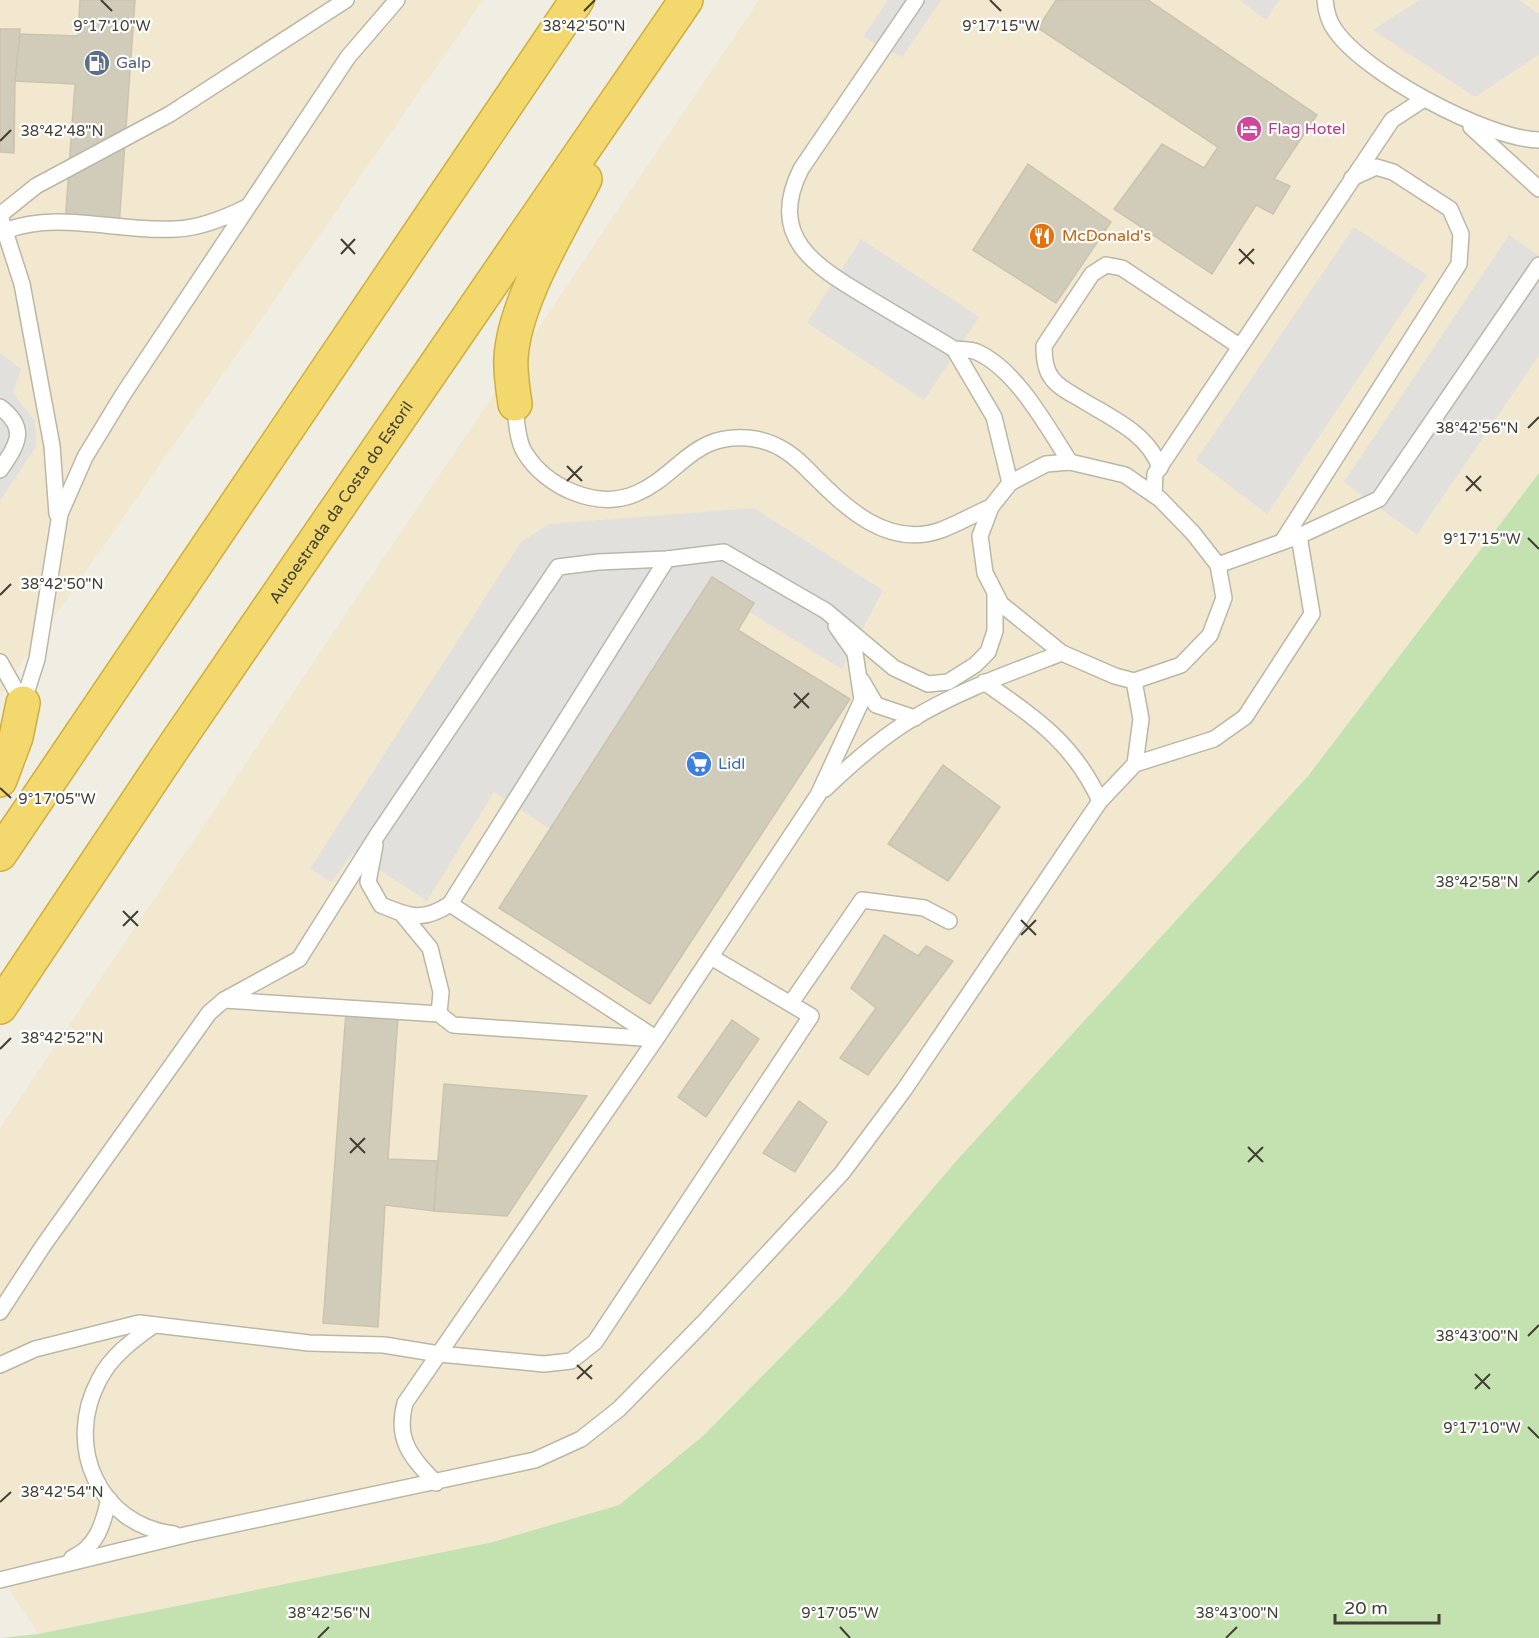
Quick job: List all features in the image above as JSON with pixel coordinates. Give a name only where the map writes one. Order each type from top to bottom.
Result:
[{"type":"highway","points":[[0,854],[577,0]]},
{"type":"highway","name":"Autoestrada da Costa do Estoril","points":[[0,1007],[182,735],[686,0]]},
{"type":"highway","points":[[514,404],[511,357],[520,317],[554,238],[658,43]]},
{"type":"highway","points":[[0,780],[16,737],[23,703]]},
{"type":"lane","points":[[2,220],[36,186],[170,114],[346,0]]},
{"type":"lane","points":[[23,703],[37,659],[57,527],[70,488],[96,438],[353,50],[397,0]]},
{"type":"lane","points":[[916,0],[801,169],[790,193],[789,214],[795,236],[812,261],[825,272],[954,349],[976,351],[1002,369],[1032,404],[1070,462]]},
{"type":"lane","points":[[1325,0],[1328,17],[1343,40],[1424,99],[1502,134],[1539,140]]},
{"type":"lane","points":[[1154,495],[1155,474],[1352,178],[1392,120],[1424,99]]},
{"type":"lane","points":[[1462,118],[1539,189]]},
{"type":"lane","points":[[1282,542],[1459,264],[1461,234],[1450,209],[1393,172],[1376,167],[1352,178]]},
{"type":"lane","points":[[2,220],[176,229],[213,221],[249,205]]},
{"type":"lane","points":[[2,220],[22,284],[52,446],[57,527]]},
{"type":"lane","points":[[1160,468],[1155,452],[1139,436],[1064,389],[1050,377],[1044,358],[1044,346],[1092,274],[1106,265],[1122,268],[1239,346]]},
{"type":"lane","points":[[1218,565],[1299,536],[1375,503],[1389,487],[1539,266]]},
{"type":"lane","points":[[954,349],[994,417],[1010,483]]},
{"type":"lane","points":[[514,404],[524,451],[544,475],[566,489],[594,498],[621,498],[637,493],[703,447],[718,441],[741,438],[758,440],[783,448],[798,459],[848,510],[869,523],[883,528],[911,533],[939,530],[991,507]]},
{"type":"lane","points":[[0,407],[14,420],[18,433],[11,454],[0,470]]},
{"type":"lane","points":[[1070,462],[1125,475],[1154,495],[1193,533],[1218,565],[1224,598],[1210,635],[1181,665],[1134,681],[1115,676],[1062,653],[1001,604],[995,594],[985,573],[980,536],[991,507],[1010,483],[1046,464],[1070,462]]},
{"type":"lane","points":[[0,1580],[189,1534],[436,1483],[551,1454],[591,1432],[633,1396],[793,1227],[865,1144],[1100,801],[1135,764],[1214,739],[1245,717],[1312,614],[1299,536]]},
{"type":"lane","points":[[0,1312],[43,1246],[209,1013],[224,1000],[299,959],[376,837],[558,567],[598,562],[667,560],[724,552],[826,611],[894,668],[928,684],[948,682],[975,665],[988,652],[995,631],[995,594]]},
{"type":"lane","points":[[376,837],[368,882],[381,905],[402,914],[420,918],[439,912],[450,904],[667,560]]},
{"type":"lane","points":[[436,1483],[416,1462],[405,1441],[400,1422],[405,1403],[656,1039],[818,795],[862,700],[855,653],[826,611]]},
{"type":"lane","points":[[818,795],[861,756],[915,718],[984,682],[1062,653]]},
{"type":"lane","points":[[0,662],[23,703]]},
{"type":"lane","points":[[859,676],[876,705],[915,718]]},
{"type":"lane","points":[[1134,681],[1141,719],[1135,764]]},
{"type":"lane","points":[[984,682],[1032,715],[1070,749],[1088,775],[1100,801]]},
{"type":"lane","points":[[792,1004],[862,900],[924,908],[949,921]]},
{"type":"lane","points":[[450,904],[656,1039]]},
{"type":"lane","points":[[402,914],[430,948],[441,992],[439,1014]]},
{"type":"lane","points":[[0,1365],[35,1349],[139,1323],[309,1343],[384,1345],[439,1354],[544,1364],[572,1361],[595,1342],[811,1016],[711,957]]},
{"type":"lane","points":[[224,1000],[439,1014],[453,1025],[656,1039]]},
{"type":"lane","points":[[154,1325],[113,1360],[98,1381],[88,1407],[84,1436],[86,1454],[98,1485],[126,1515],[146,1528],[189,1534]]},
{"type":"lane","points":[[44,1569],[83,1553],[101,1530],[109,1499]]},
{"type":"shaded area","points":[[0,0],[483,0],[0,695]]},
{"type":"shaded area","points":[[759,0],[1539,0],[1539,473],[1308,776],[957,1160],[844,1293],[703,1436],[619,1505],[493,1542],[38,1634],[0,1576],[0,1128]]},
{"type":"shaded area","points":[[888,0],[941,0],[902,57],[863,37]]},
{"type":"shaded area","points":[[1239,0],[1279,0],[1266,20]]},
{"type":"shaded area","points":[[1419,0],[1519,0],[1539,14],[1539,55],[1475,97],[1373,30]]},
{"type":"shaded area","points":[[1354,227],[1427,275],[1267,514],[1196,460]]},
{"type":"shaded area","points":[[1509,235],[1539,256],[1539,355],[1417,535],[1344,482]]},
{"type":"shaded area","points":[[861,239],[979,317],[924,400],[807,323]]},
{"type":"shaded area","points":[[0,353],[21,369],[13,393],[35,421],[36,447],[0,501]]},
{"type":"shaded area","points":[[754,508],[883,590],[842,669],[749,612],[754,603],[712,577],[550,829],[494,792],[427,901],[353,853],[331,882],[310,869],[521,542],[549,524]]},
{"type":"green space","points":[[1539,473],[1539,1638],[0,1638],[38,1634],[493,1542],[619,1505],[703,1436],[844,1293],[957,1160],[1308,776]]},
{"type":"building","points":[[80,0],[135,0],[119,227],[65,224],[75,84],[15,81],[20,34],[78,36]]},
{"type":"building","name":"Flag Hotel","points":[[1056,0],[1148,0],[1317,115],[1274,179],[1290,186],[1273,214],[1256,205],[1212,274],[1114,209],[1162,144],[1204,168],[1218,147],[1038,28]]},
{"type":"building","points":[[0,29],[20,29],[15,81],[14,153],[0,152]]},
{"type":"building","name":"McDonald's","points":[[1028,164],[1111,222],[1056,303],[973,250]]},
{"type":"building","name":"Lidl","points":[[712,577],[754,603],[738,630],[850,699],[650,1004],[499,908]]},
{"type":"building","points":[[943,765],[1000,807],[948,881],[888,844]]},
{"type":"building","points":[[884,935],[918,956],[926,946],[953,961],[868,1075],[840,1058],[876,1008],[851,988]]},
{"type":"building","points":[[346,1012],[398,1017],[388,1159],[437,1161],[434,1211],[385,1205],[378,1327],[323,1323]]},
{"type":"building","points":[[732,1020],[759,1039],[706,1117],[678,1097]]},
{"type":"building","points":[[444,1084],[587,1096],[507,1216],[434,1211]]},
{"type":"building","points":[[799,1101],[827,1122],[795,1172],[763,1153]]},
{"type":"place","name":"Galp","points":[[97,63]]},
{"type":"place","name":"Flag Hotel","points":[[1249,129]]},
{"type":"place","name":"McDonald's","points":[[1042,236]]},
{"type":"place","name":"Lidl","points":[[699,764]]}]
